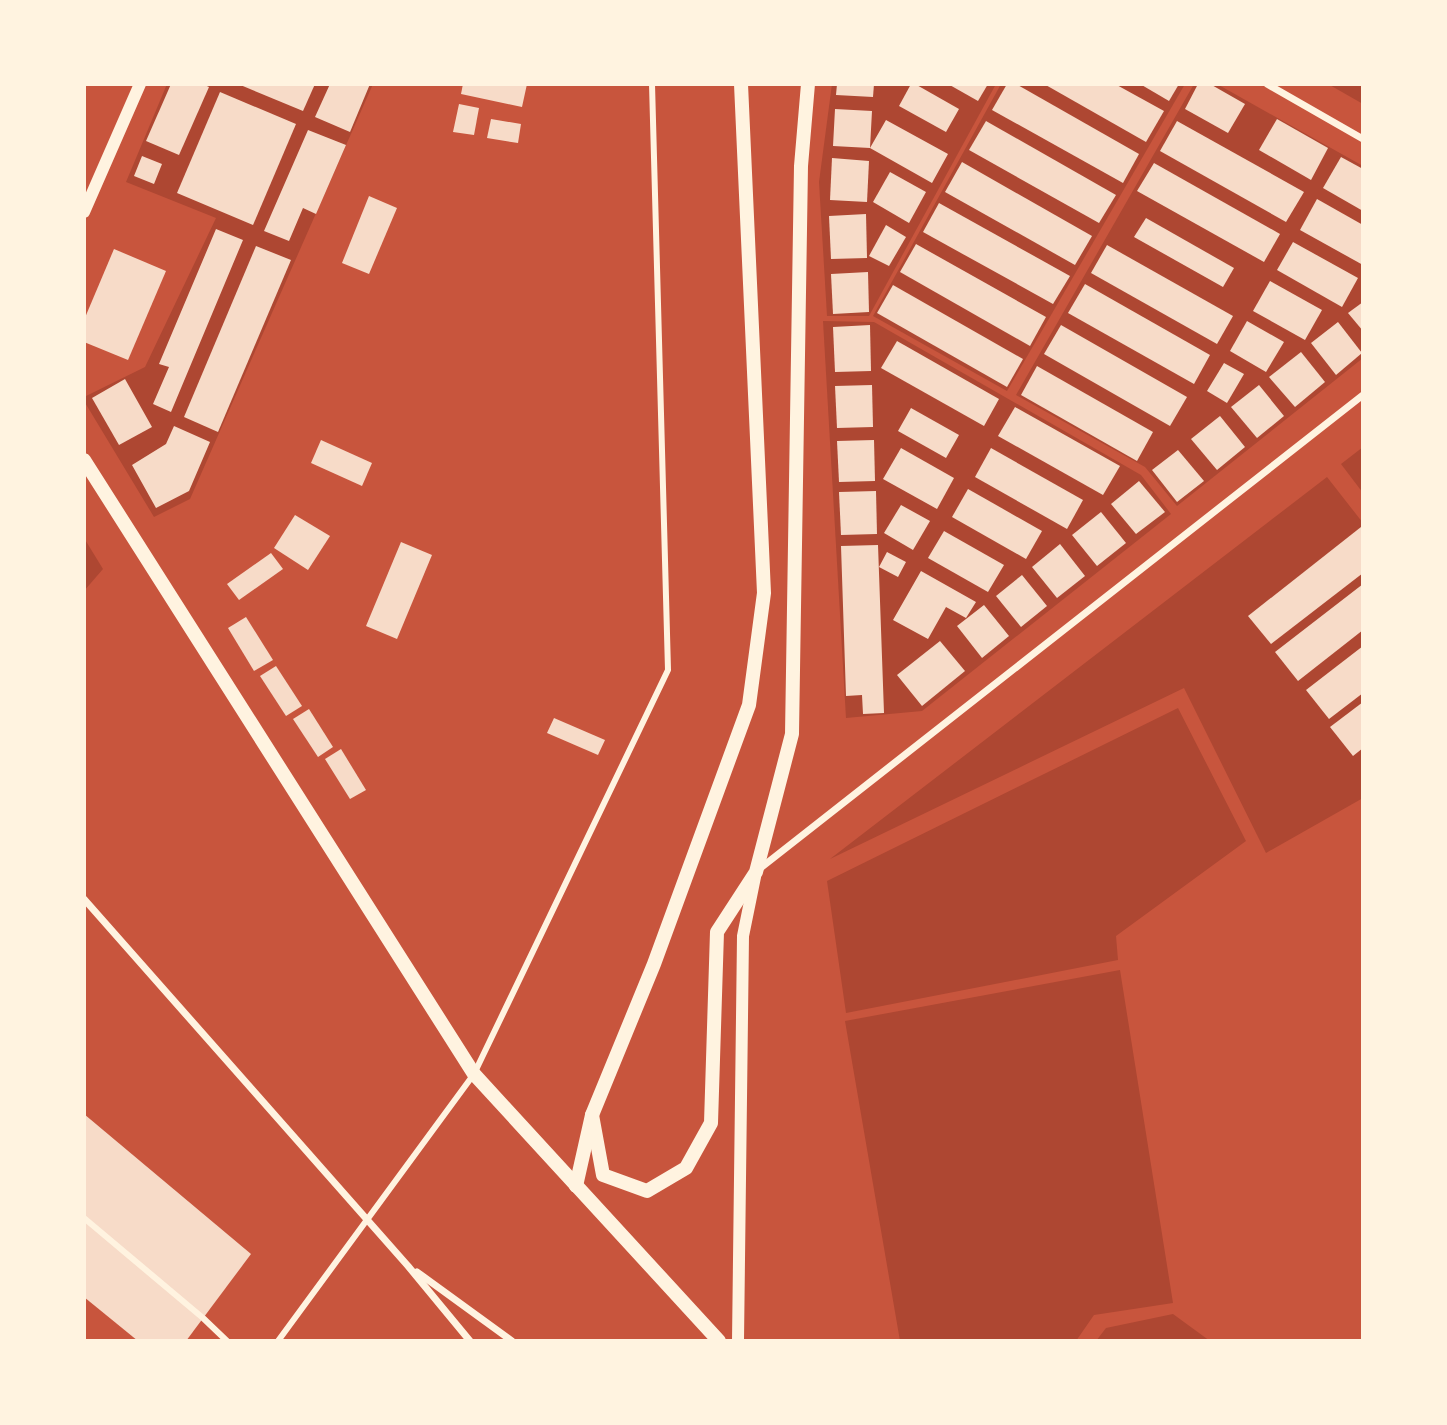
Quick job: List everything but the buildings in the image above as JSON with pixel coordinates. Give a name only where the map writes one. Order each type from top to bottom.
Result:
[{"type":"main road","points":[[576,1186],[592,1115],[654,964],[748,705],[764,593],[741,84]]},
{"type":"main road","points":[[592,1115],[603,1175],[647,1191],[686,1168],[710,1123],[717,932],[756,872],[792,734],[801,166],[808,84]]},
{"type":"main road","points":[[84,460],[474,1074],[719,1341]]},
{"type":"street","points":[[84,212],[140,84]]},
{"type":"street","points":[[278,1341],[474,1074],[668,670],[652,84]]},
{"type":"street","points":[[1267,84],[1363,139]]},
{"type":"street","points":[[738,1341],[743,936],[756,872],[1363,396]]},
{"type":"street","points":[[84,899],[367,1219],[470,1341]]},
{"type":"street","points":[[84,1218],[227,1341]]},
{"type":"street","points":[[408,1266],[512,1341]]},
{"type":"shaded area","points":[[167,84],[373,84],[190,499],[154,517],[84,397],[145,367],[216,218],[126,182]]},
{"type":"shaded area","points":[[832,84],[996,84],[869,316],[827,316],[819,182]]},
{"type":"shaded area","points":[[1001,84],[1185,84],[1007,391],[873,316]]},
{"type":"shaded area","points":[[1194,84],[1217,84],[1363,166],[1363,358],[1177,506],[1145,467],[1016,395]]},
{"type":"shaded area","points":[[1328,84],[1363,84],[1363,104]]},
{"type":"shaded area","points":[[823,321],[874,322],[1141,475],[1171,514],[922,711],[846,718]]},
{"type":"shaded area","points":[[1363,447],[1363,493],[1341,464]]},
{"type":"shaded area","points":[[1327,477],[1363,523],[1363,798],[1266,853],[1184,688],[830,859]]},
{"type":"shaded area","points":[[84,538],[103,569],[84,591]]},
{"type":"shaded area","points":[[1178,708],[1246,841],[1116,936],[1118,960],[846,1013],[827,881]]},
{"type":"shaded area","points":[[1120,970],[1173,1303],[1094,1315],[1076,1341],[900,1341],[845,1021]]},
{"type":"shaded area","points":[[1173,1314],[1210,1341],[1096,1341],[1106,1328]]}]
